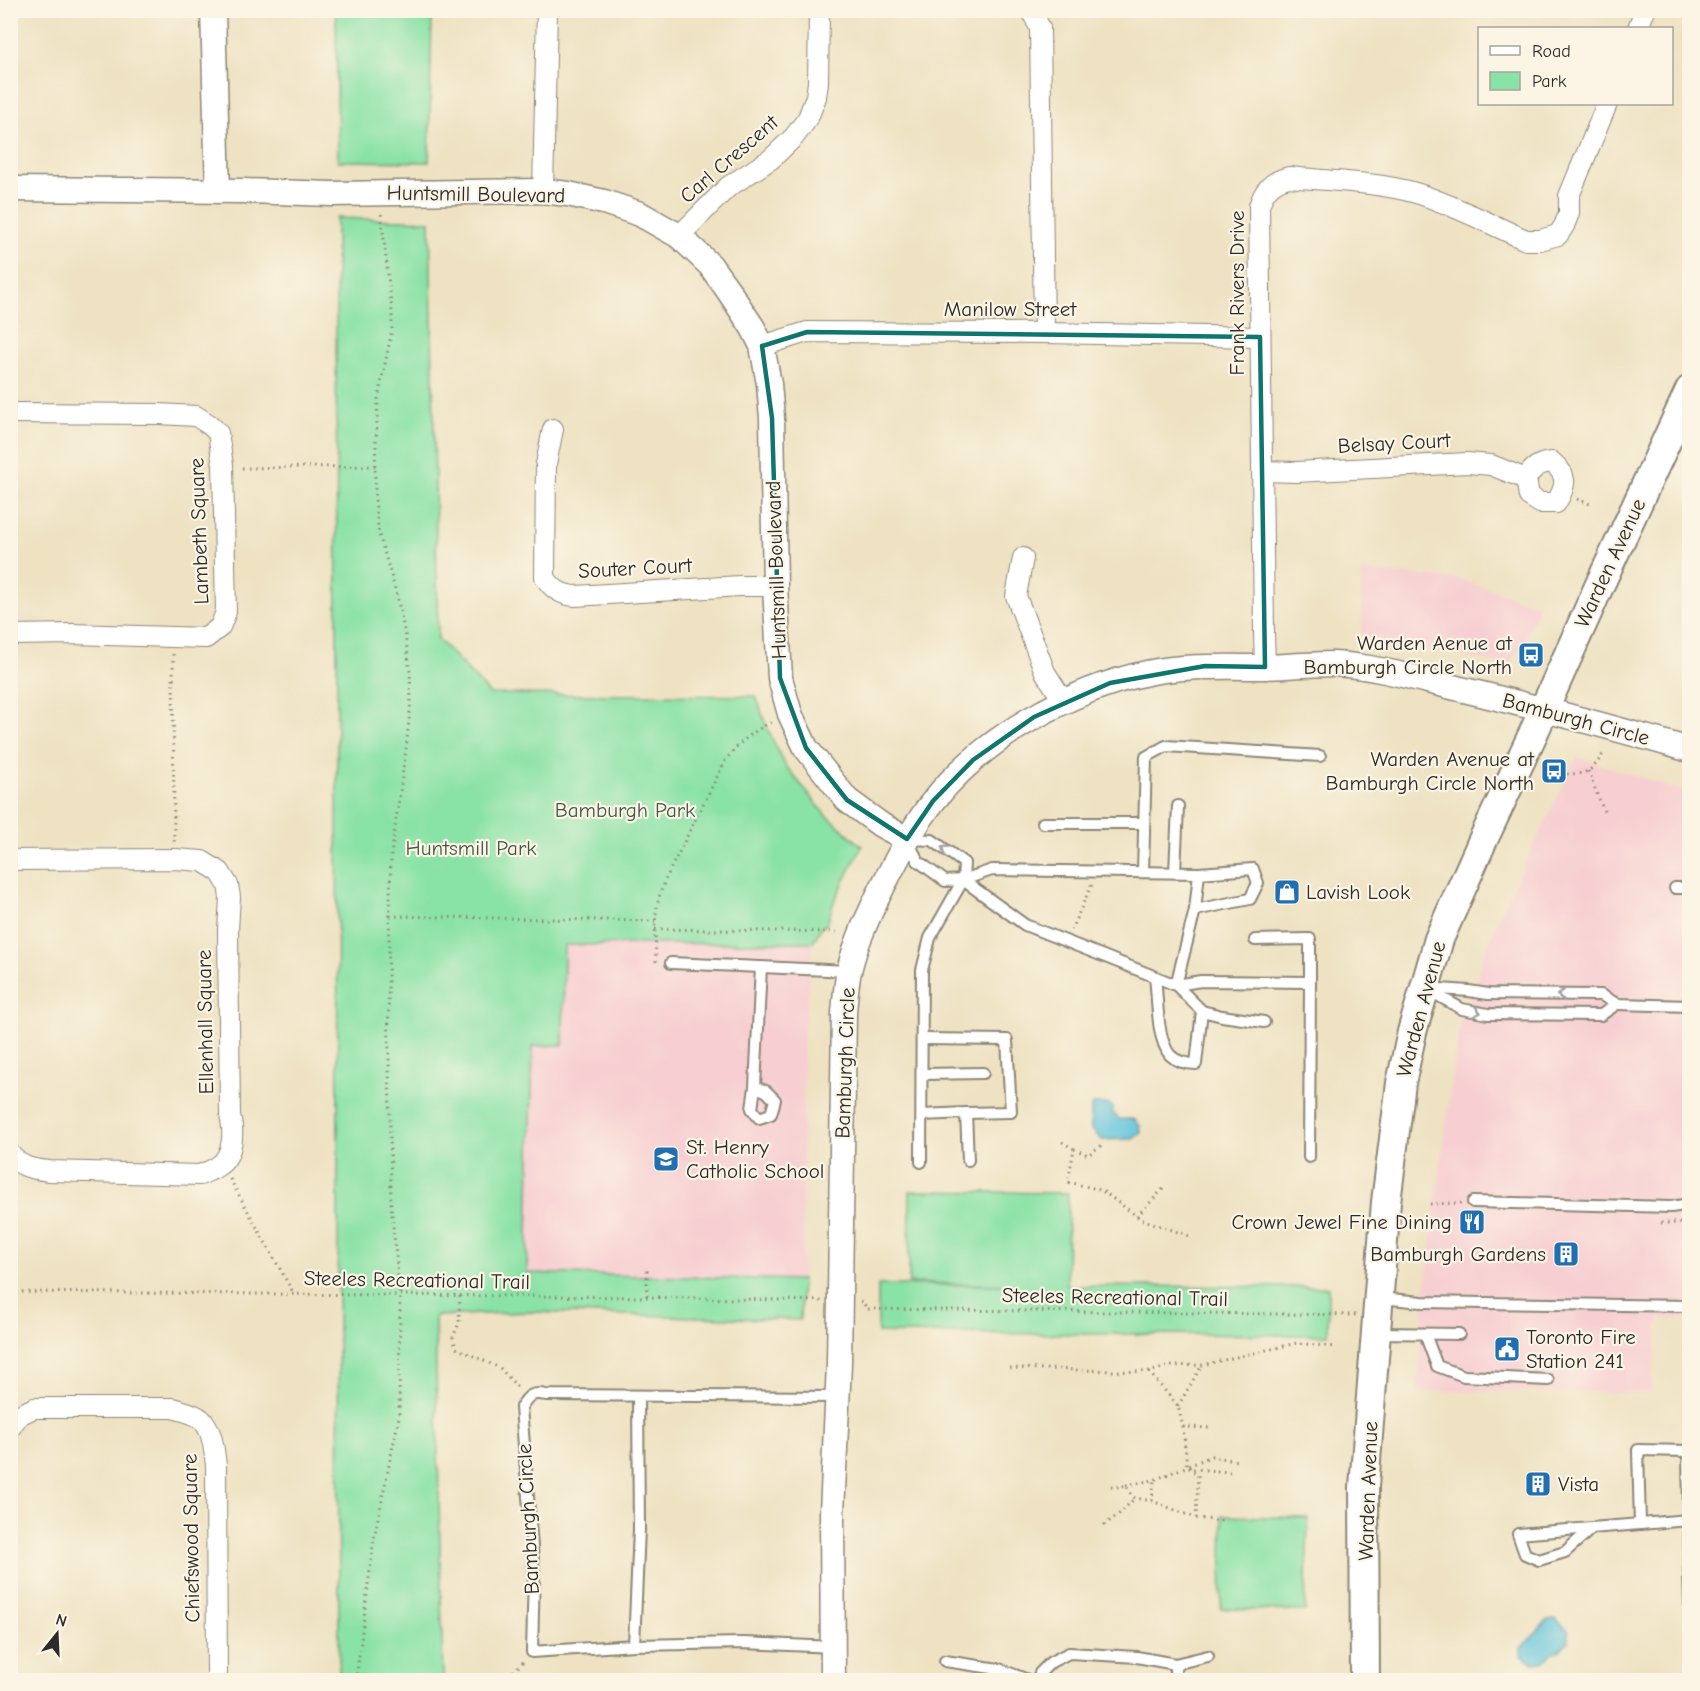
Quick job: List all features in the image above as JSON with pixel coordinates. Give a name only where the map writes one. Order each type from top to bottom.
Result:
[{"type":"main road","name":"Warden Avenue","points":[[1365,1680],[1364,1487],[1386,1202],[1401,1083],[1412,1032],[1439,939],[1689,390]]},
{"type":"street","points":[[213,10],[218,191]]},
{"type":"street","points":[[543,191],[547,10]]},
{"type":"street","name":"Carl Crescent","points":[[679,236],[728,187],[771,159],[794,137],[808,118],[816,97],[818,82],[819,10]]},
{"type":"street","points":[[1033,10],[1040,28],[1044,333]]},
{"type":"street","points":[[1638,27],[1646,10]]},
{"type":"street","name":"Frank Rivers Drive","points":[[1265,667],[1259,206],[1263,195],[1268,187],[1280,179],[1289,177],[1389,187],[1437,201],[1526,240],[1540,240],[1558,235],[1564,226],[1569,213],[1569,196],[1607,105]]},
{"type":"street","name":"Huntsmill Boulevard","points":[[10,189],[331,194],[543,191],[603,202],[640,214],[679,236],[710,265],[753,328],[762,346],[772,418],[775,586],[780,678],[790,714],[806,748],[847,800],[881,825],[907,839]]},
{"type":"street","name":"Manilow Street","points":[[762,346],[807,332],[1044,333],[1260,338]]},
{"type":"street","name":"Lambeth Square","points":[[10,413],[196,416],[210,425],[218,433],[223,465],[226,612],[220,627],[206,638],[73,634],[10,636]]},
{"type":"street","name":"Souter Court","points":[[553,429],[546,464],[545,577],[559,592],[575,596],[775,586]]},
{"type":"street","name":"Belsay Court","points":[[1263,471],[1296,472],[1467,463],[1491,465],[1526,479]]},
{"type":"street","points":[[1023,558],[1016,596],[1045,672],[1064,702]]},
{"type":"street","name":"Bamburgh Circle","points":[[833,1680],[832,1512],[837,1397],[844,1013],[849,971],[864,924],[907,839],[947,785],[996,742],[1034,717],[1064,702],[1110,683],[1148,673],[1205,666],[1265,667],[1335,664],[1386,672],[1544,709],[1689,750]]},
{"type":"street","name":"Ellenhall Square","points":[[10,860],[176,859],[202,861],[220,872],[228,885],[230,897],[228,930],[230,1115],[233,1128],[232,1143],[220,1165]]},
{"type":"street","points":[[10,1154],[28,1168],[49,1171],[200,1175],[220,1165]]},
{"type":"street","name":"Chiefswood Square","points":[[10,1428],[19,1415],[34,1408],[173,1408],[201,1419],[212,1439],[216,1465],[217,1680]]},
{"type":"lane","points":[[1143,872],[1146,757],[1166,746],[1320,756]]},
{"type":"lane","points":[[1175,872],[1178,806]]},
{"type":"lane","points":[[1043,823],[1144,823]]},
{"type":"lane","points":[[921,1162],[922,969],[930,938],[963,879],[964,863],[932,840],[907,839],[918,861],[945,881],[963,879],[992,870],[1199,873],[1253,869],[1258,884],[1250,899],[1195,910]]},
{"type":"lane","points":[[1176,985],[1195,910],[1199,873]]},
{"type":"lane","points":[[963,879],[1025,925],[1176,985],[1202,1011],[1264,1022]]},
{"type":"lane","points":[[1675,888],[1689,888]]},
{"type":"lane","points":[[1255,940],[1310,939],[1309,1157]]},
{"type":"lane","points":[[671,963],[849,971]]},
{"type":"lane","points":[[755,1087],[761,967]]},
{"type":"lane","points":[[1155,977],[1161,1037],[1170,1055],[1185,1064],[1196,1064],[1202,1011]]},
{"type":"lane","points":[[1176,985],[1201,981],[1310,982]]},
{"type":"lane","points":[[1425,988],[1462,1008],[1488,1014],[1601,1015],[1617,1004]]},
{"type":"lane","points":[[1425,988],[1488,994],[1601,995],[1617,1004],[1689,1006]]},
{"type":"lane","points":[[921,1115],[1011,1112],[1007,1040],[922,1039]]},
{"type":"lane","points":[[922,1074],[983,1073]]},
{"type":"lane","points":[[966,1113],[968,1160]]},
{"type":"lane","points":[[1469,1203],[1671,1207],[1689,1204]]},
{"type":"lane","points":[[1378,1316],[1434,1302],[1689,1306]]},
{"type":"lane","points":[[1378,1316],[1425,1334],[1459,1334]]},
{"type":"lane","points":[[1425,1334],[1437,1366],[1464,1376],[1548,1380]]},
{"type":"lane","points":[[528,1397],[537,1393],[546,1395],[837,1397]]},
{"type":"lane","points":[[634,1645],[639,1529],[638,1396]]},
{"type":"lane","name":"Bamburgh Circle","points":[[528,1397],[521,1407],[534,1573],[532,1652]]},
{"type":"lane","points":[[1640,1524],[1638,1450],[1689,1451],[1689,1606]]},
{"type":"lane","points":[[1592,1528],[1565,1552],[1539,1560],[1525,1554],[1518,1534],[1689,1520]]},
{"type":"lane","points":[[532,1652],[634,1645],[744,1643],[834,1647]]},
{"type":"lane","points":[[1038,1680],[1040,1673],[1051,1662],[1069,1653],[1137,1657],[1175,1664],[1208,1656]]},
{"type":"lane","points":[[945,1661],[999,1669],[1028,1680]]},
{"type":"lane","points":[[1175,1664],[1175,1680]]},
{"type":"path","points":[[356,1680],[374,1538],[399,1417],[400,1296],[391,1205],[388,982],[391,856],[411,699],[405,634],[396,592],[379,535],[375,499],[378,398],[392,330],[379,193]]},
{"type":"path","points":[[223,465],[234,468],[375,466]]},
{"type":"path","points":[[173,636],[176,859]]},
{"type":"path","points":[[656,962],[655,921],[661,887],[725,761],[750,734],[790,714]]},
{"type":"path","points":[[1561,774],[1578,774],[1588,771],[1596,765],[1604,752]]},
{"type":"path","points":[[1588,771],[1605,814]]},
{"type":"path","points":[[1066,941],[1098,872]]},
{"type":"path","points":[[390,916],[655,921]]},
{"type":"path","points":[[655,929],[830,932]]},
{"type":"path","points":[[1062,1142],[1088,1155],[1102,1145]]},
{"type":"path","points":[[1074,1149],[1068,1182],[1101,1190],[1141,1219],[1192,1237]]},
{"type":"path","points":[[220,1165],[236,1188],[294,1294]]},
{"type":"path","points":[[1137,1216],[1163,1189]]},
{"type":"path","points":[[1430,1204],[1469,1203]]},
{"type":"path","points":[[1661,1223],[1689,1223]]},
{"type":"path","points":[[647,1268],[647,1297]]},
{"type":"path","name":"Steeles Recreational Trail","points":[[10,1292],[647,1297],[823,1301]]},
{"type":"path","points":[[460,1296],[459,1323],[453,1337],[456,1348],[500,1368],[528,1397]]},
{"type":"path","name":"Steeles Recreational Trail","points":[[855,1302],[863,1302],[867,1309],[1378,1316]]},
{"type":"path","points":[[1010,1368],[1149,1372],[1170,1366],[1202,1365],[1297,1343],[1335,1347]]},
{"type":"path","points":[[1178,1406],[1202,1365]]},
{"type":"path","points":[[1149,1372],[1178,1406],[1183,1427],[1187,1466],[1198,1474],[1196,1518]]},
{"type":"path","points":[[1183,1427],[1213,1428]]},
{"type":"path","points":[[1111,1486],[1120,1487],[1154,1480],[1212,1456],[1237,1461]]},
{"type":"path","points":[[1191,1469],[1230,1472]]},
{"type":"path","points":[[1152,1501],[1154,1480]]},
{"type":"path","points":[[1126,1485],[1131,1496],[1135,1498],[1152,1501],[1196,1518],[1223,1521]]},
{"type":"path","points":[[1104,1525],[1135,1498]]},
{"type":"path","points":[[505,1680],[532,1652]]},
{"type":"highlighted area","points":[[807,332],[1260,337],[1265,667],[1205,666],[1110,683],[1034,717],[973,760],[933,801],[907,839],[847,800],[806,748],[780,678],[772,418],[762,346]]},
{"type":"shaded area","points":[[1361,571],[1459,579],[1540,606],[1511,665],[1361,636]]},
{"type":"shaded area","points":[[1577,757],[1689,793],[1689,1319],[1659,1319],[1651,1393],[1417,1391],[1425,1291],[1461,1019],[1497,921]]},
{"type":"shaded area","name":"St. Henry Catholic School","points":[[813,942],[804,1028],[802,1280],[527,1273],[533,1046],[563,1044],[564,945]]},
{"type":"green space","points":[[336,11],[432,11],[429,162],[338,161]]},
{"type":"green space","name":"Huntsmill Park","points":[[336,218],[430,221],[438,639],[490,694],[756,696],[767,728],[785,765],[824,813],[862,846],[834,902],[826,926],[822,926],[813,942],[564,945],[563,1045],[533,1046],[527,1273],[802,1280],[800,1320],[530,1312],[435,1316],[443,1680],[339,1680]]},
{"type":"green space","points":[[910,1191],[1068,1193],[1067,1286],[1328,1287],[1328,1335],[878,1333],[878,1285],[1016,1285],[909,1283]]},
{"type":"green space","points":[[1223,1516],[1308,1518],[1305,1611],[1221,1609]]},
{"type":"water","points":[[1094,1104],[1109,1104],[1112,1112],[1119,1119],[1134,1119],[1140,1126],[1141,1133],[1133,1139],[1102,1140],[1091,1129],[1091,1108]]},
{"type":"water","points":[[1555,1619],[1568,1630],[1569,1641],[1559,1651],[1553,1652],[1544,1662],[1532,1663],[1521,1655],[1521,1648],[1548,1620]]},
{"type":"place","name":"Warden Aenue at Bamburgh Circle North","points":[[1531,655]]},
{"type":"place","name":"Warden Avenue at Bamburgh Circle North","points":[[1554,771]]},
{"type":"place","name":"Lavish Look","points":[[1287,892]]},
{"type":"place","name":"St. Henry Catholic School","points":[[666,1159]]},
{"type":"place","name":"Crown Jewel Fine Dining","points":[[1472,1222]]},
{"type":"place","name":"Bamburgh Gardens","points":[[1566,1254]]},
{"type":"place","name":"Toronto Fire Station 241","points":[[1507,1349]]},
{"type":"place","name":"Vista","points":[[1538,1484]]},
{"type":"park label","name":"Bamburgh Park","points":[[625,810]]}]
